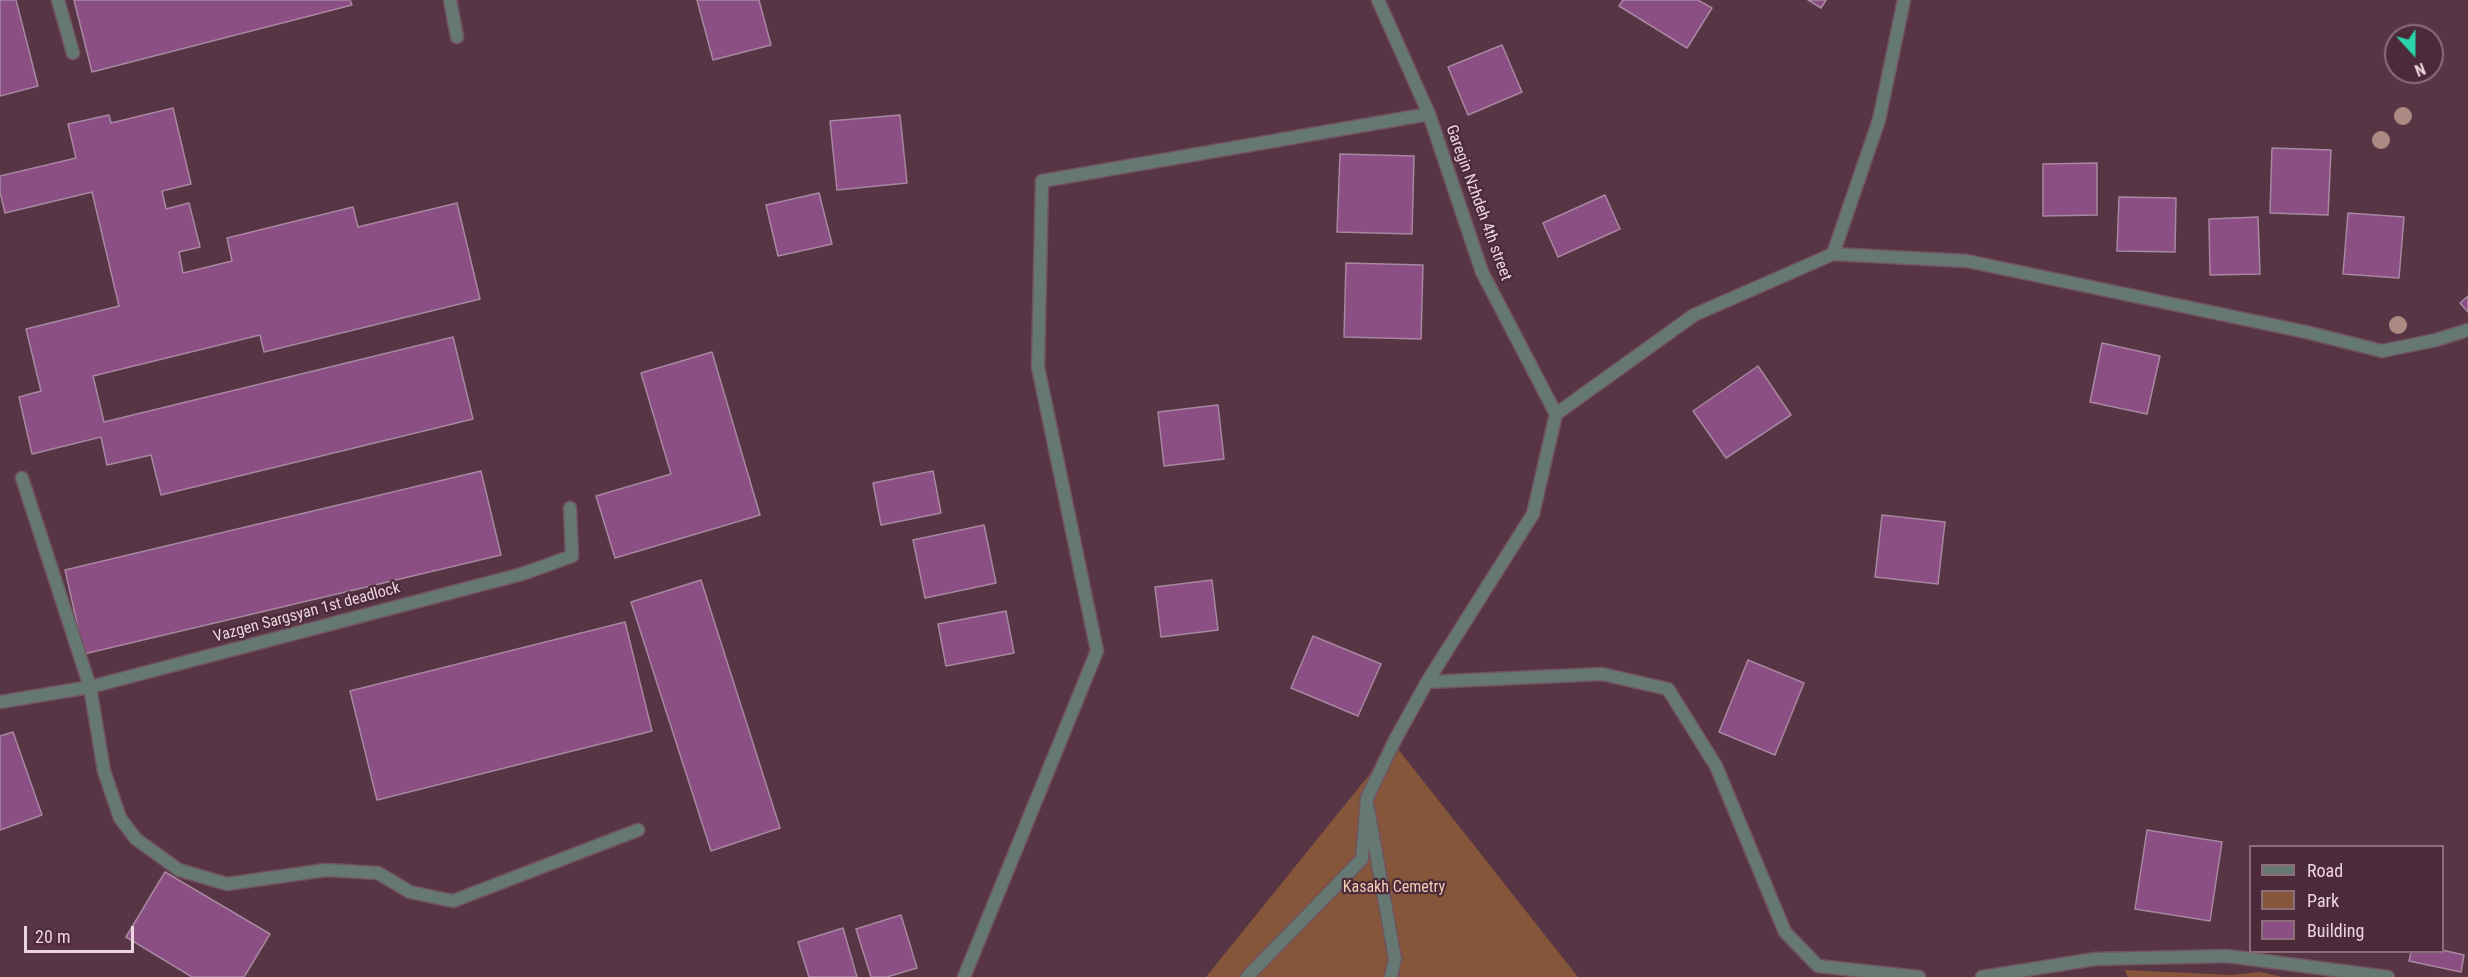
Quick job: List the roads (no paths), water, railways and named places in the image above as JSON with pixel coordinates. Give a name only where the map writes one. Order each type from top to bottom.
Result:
[{"type":"street","points":[[58,0],[73,53]]},
{"type":"street","points":[[450,0],[457,37]]},
{"type":"street","name":"Garegin Nzhdeh 4th street","points":[[1378,0],[1429,114],[1482,272],[1556,414]]},
{"type":"street","points":[[1833,254],[1879,120],[1904,0]]},
{"type":"street","points":[[964,977],[1097,651],[1038,368],[1042,181],[1429,114]]},
{"type":"street","points":[[1246,977],[1362,859],[1367,798],[1395,740],[1428,682],[1533,514],[1556,414],[1694,315],[1833,254],[1967,261],[2306,332],[2382,351],[2436,340],[2468,330]]},
{"type":"street","points":[[22,478],[90,687],[104,771],[120,818],[136,839],[179,870],[227,884],[326,870],[378,873],[410,892],[453,901],[638,830]]},
{"type":"street","name":"Vazgen Sargsyan 1st deadlock","points":[[0,702],[90,687],[522,574],[572,556],[570,508]]},
{"type":"street","points":[[1428,682],[1602,674],[1668,689],[1716,766],[1785,933],[1818,966],[1919,977]]},
{"type":"street","points":[[1367,798],[1395,958],[1391,977]]},
{"type":"street","points":[[1982,977],[2095,959],[2227,956],[2388,977]]},
{"type":"park label","name":"Kasakh Cemetry","points":[[1394,888]]}]
